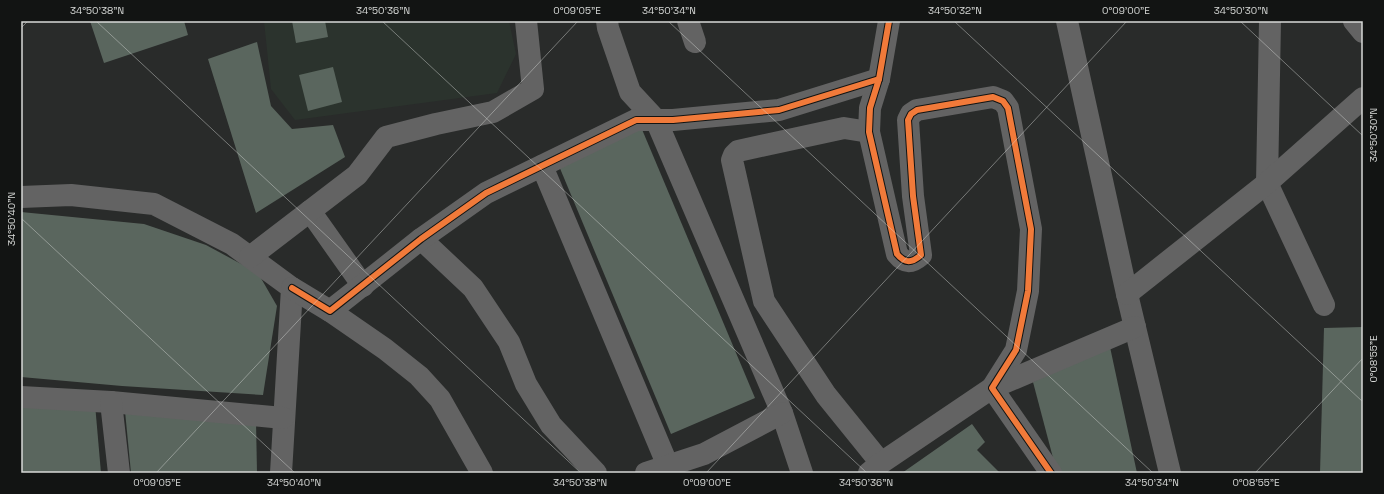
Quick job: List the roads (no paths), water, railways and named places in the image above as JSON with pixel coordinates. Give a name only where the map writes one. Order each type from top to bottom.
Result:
[{"type":"street","points":[[250,258],[357,175],[386,137],[436,124],[493,112],[533,89],[526,21]]},
{"type":"street","points":[[607,21],[608,28],[630,92],[656,120],[782,413],[802,473]]},
{"type":"street","points":[[688,21],[695,42]]},
{"type":"street","points":[[889,21],[879,78],[870,108],[869,132],[897,254],[902,260],[907,262],[915,261],[921,255],[913,196],[908,120],[911,114],[918,110],[992,97],[1003,101],[1008,108],[1031,229],[1028,291],[1016,350],[992,388]]},
{"type":"street","points":[[1067,21],[1127,294],[1170,473]]},
{"type":"street","points":[[1270,21],[1267,183],[1324,305]]},
{"type":"street","points":[[1354,21],[1363,32]]},
{"type":"street","points":[[330,311],[421,240],[486,193],[636,120],[673,120],[778,110],[879,78]]},
{"type":"street","points":[[1127,294],[1267,183],[1363,98]]},
{"type":"street","points":[[869,132],[844,128],[738,151],[732,160],[764,301],[875,468],[992,388],[1135,328]]},
{"type":"street","points":[[542,166],[668,466]]},
{"type":"street","points":[[21,197],[71,195],[154,204],[232,244],[292,288],[330,311],[385,349],[419,376],[440,398],[482,473]]},
{"type":"street","points":[[310,211],[363,286]]},
{"type":"street","points":[[421,240],[473,288],[509,342],[526,384],[551,425],[596,473]]},
{"type":"street","points":[[281,473],[283,418],[292,288]]},
{"type":"street","points":[[992,388],[1051,473]]},
{"type":"street","points":[[21,397],[111,402],[283,418]]},
{"type":"street","points":[[111,402],[119,473]]},
{"type":"street","points":[[646,473],[704,454],[782,413]]}]
